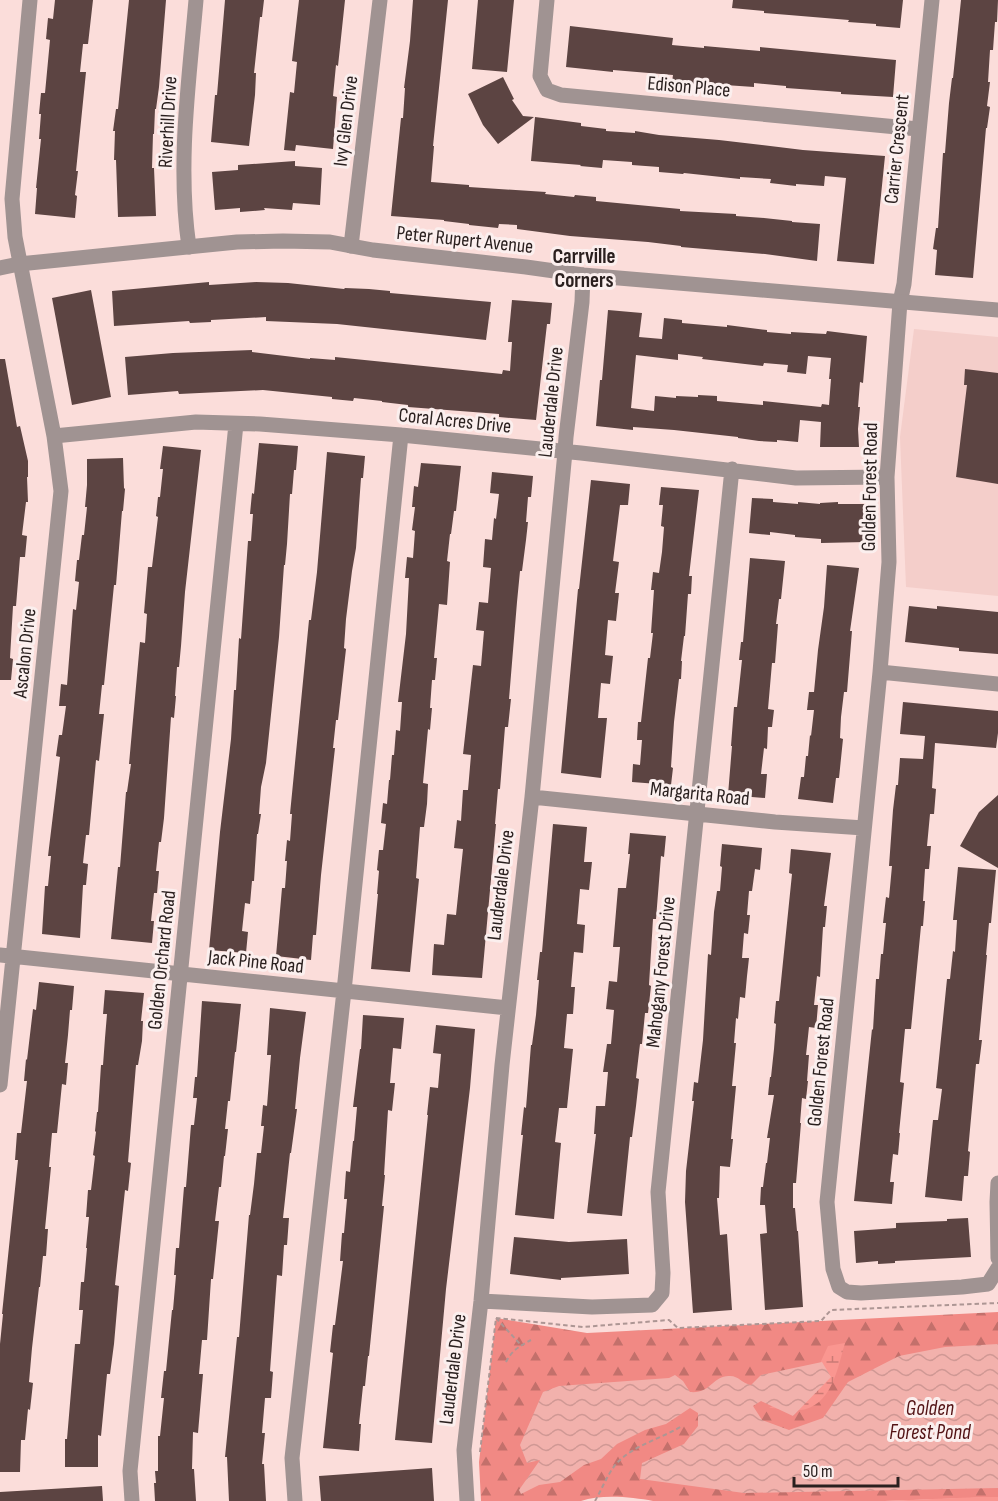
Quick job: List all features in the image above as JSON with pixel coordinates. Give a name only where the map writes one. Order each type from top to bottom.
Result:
[{"type":"street","name":"Ascalon Drive","points":[[0,1085],[7,956],[61,491],[54,436],[19,264],[12,199],[30,0]]},
{"type":"street","name":"Riverhill Drive","points":[[189,247],[185,220],[184,139],[196,0]]},
{"type":"street","name":"Ivy Glen Drive","points":[[351,246],[380,0]]},
{"type":"street","name":"Edison Place","points":[[547,0],[540,76],[547,90],[561,95],[918,129]]},
{"type":"street","name":"Carrier Crescent","points":[[900,302],[904,284],[932,0]]},
{"type":"street","name":"Peter Rupert Avenue","points":[[0,268],[19,264],[237,242],[330,242],[583,275],[998,310]]},
{"type":"street","name":"Lauderdale Drive","points":[[467,1501],[464,1450],[481,1301],[508,1008],[532,797],[583,275]]},
{"type":"street","name":"Golden Forest Road","points":[[900,302],[887,477],[889,562],[827,1202],[832,1269],[839,1287],[848,1292],[861,1293],[988,1284],[998,1268]]},
{"type":"street","name":"Coral Acres Drive","points":[[54,436],[196,422],[260,424],[400,435],[796,478],[887,477]]},
{"type":"street","name":"Golden Orchard Road","points":[[132,1501],[130,1471],[236,424]]},
{"type":"street","points":[[295,1501],[292,1458],[344,991],[400,435]]},
{"type":"street","name":"Mahogany Forest Drive","points":[[481,1301],[592,1307],[652,1305],[662,1293],[658,1192],[732,470]]},
{"type":"street","points":[[880,672],[998,684]]},
{"type":"street","name":"Margarita Road","points":[[532,797],[775,822],[864,828]]},
{"type":"street","name":"Jack Pine Road","points":[[7,956],[508,1008]]},
{"type":"street","points":[[998,1183],[998,1258]]},
{"type":"path","points":[[495,1318],[583,1326],[669,1320],[678,1328],[821,1321],[831,1310],[998,1303]]},
{"type":"path","points":[[495,1318],[521,1345]]},
{"type":"path","points":[[479,1462],[495,1318]]},
{"type":"path","points":[[506,1362],[521,1345],[531,1340]]},
{"type":"path","points":[[595,1501],[617,1463],[645,1444],[682,1426]]},
{"type":"shaded area","points":[[914,329],[998,337],[998,596],[906,587],[900,437]]},
{"type":"green space","points":[[998,1312],[998,1497],[885,1501],[653,1501],[607,1497],[581,1501],[481,1501],[479,1462],[496,1318],[587,1333]]},
{"type":"green space","points":[[845,1343],[833,1382],[822,1399],[815,1405],[802,1410],[769,1408],[791,1396],[817,1370],[828,1346]]},
{"type":"green space","points":[[998,1497],[998,1501],[884,1501]]},
{"type":"water","name":"Golden Forest Pond","points":[[998,1344],[998,1488],[744,1493],[640,1479],[642,1463],[684,1444],[698,1426],[698,1413],[690,1408],[666,1424],[645,1430],[617,1444],[601,1459],[584,1465],[560,1482],[539,1485],[521,1494],[519,1490],[540,1460],[527,1463],[520,1445],[543,1392],[559,1386],[669,1378],[675,1375],[683,1381],[690,1392],[697,1392],[724,1376],[736,1377],[751,1385],[761,1375],[822,1362],[831,1377],[793,1416],[761,1401],[753,1406],[762,1420],[789,1430],[823,1418],[848,1382],[899,1356],[945,1347]]},
{"type":"building","points":[[55,0],[93,0],[88,44],[83,44],[80,72],[86,72],[76,171],[78,171],[75,218],[35,214],[41,139],[39,139],[41,114],[39,114],[41,93],[45,93],[50,40],[46,39],[48,18],[53,19]]},
{"type":"building","points":[[129,0],[166,0],[153,134],[152,168],[154,168],[156,216],[118,217],[116,160],[114,160],[115,131],[113,131],[116,109],[118,109]]},
{"type":"building","points":[[225,0],[264,0],[254,73],[256,73],[255,95],[249,146],[211,142]]},
{"type":"building","points":[[299,0],[345,0],[333,96],[337,97],[333,149],[296,145],[295,151],[284,150],[290,92],[294,93],[297,62],[292,61]]},
{"type":"building","points":[[413,0],[448,0],[431,182],[546,192],[545,194],[574,197],[575,195],[596,197],[596,201],[820,224],[817,261],[648,242],[570,236],[517,229],[517,225],[499,224],[498,228],[444,220],[391,216],[401,118],[403,118]]},
{"type":"building","points":[[478,0],[514,0],[507,72],[472,69]]},
{"type":"building","points":[[733,0],[903,0],[900,28],[848,22],[849,20],[732,8]]},
{"type":"building","points":[[961,0],[998,0],[993,50],[990,50],[987,106],[990,107],[986,128],[973,278],[935,275],[937,250],[933,249],[936,228],[938,228],[943,153],[945,153]]},
{"type":"building","points":[[570,26],[673,38],[672,45],[760,51],[760,47],[896,60],[893,97],[841,94],[841,92],[754,83],[754,87],[672,82],[673,75],[566,67]]},
{"type":"building","points":[[503,77],[514,99],[512,100],[523,116],[534,117],[498,144],[483,125],[468,94]]},
{"type":"building","points":[[535,117],[581,123],[581,126],[606,129],[606,131],[635,133],[635,131],[803,150],[885,156],[874,264],[837,261],[846,178],[825,176],[824,186],[796,184],[796,186],[770,183],[771,179],[740,177],[740,179],[659,172],[659,167],[632,165],[632,162],[603,160],[602,168],[531,161]]},
{"type":"building","points":[[295,161],[295,166],[322,168],[320,205],[293,203],[292,210],[264,208],[265,210],[240,212],[240,208],[215,210],[212,172],[238,170],[238,165]]},
{"type":"building","points":[[209,282],[209,285],[256,282],[288,283],[491,302],[486,340],[337,324],[266,321],[266,317],[114,326],[112,291]]},
{"type":"building","points":[[91,290],[111,397],[72,405],[52,298]]},
{"type":"building","points":[[512,300],[552,303],[550,324],[547,324],[536,420],[499,417],[499,414],[408,407],[408,405],[382,401],[354,398],[353,401],[263,390],[179,394],[178,391],[128,395],[125,357],[173,353],[252,350],[252,352],[310,359],[335,360],[335,357],[502,374],[503,370],[510,371],[512,342],[508,342]]},
{"type":"building","points":[[608,310],[642,313],[639,337],[662,339],[664,318],[682,320],[682,323],[727,327],[727,325],[767,330],[767,332],[826,334],[827,331],[867,336],[863,383],[860,382],[858,407],[860,407],[859,447],[820,447],[821,422],[800,420],[798,442],[759,441],[674,430],[633,427],[633,430],[596,426],[600,380],[602,380]],"holes":[[[678,354],[703,357],[702,359],[763,366],[764,363],[788,365],[787,372],[806,374],[808,356],[831,358],[829,405],[822,404],[821,407],[763,401],[763,405],[717,401],[717,396],[698,395],[698,397],[676,396],[676,398],[655,396],[654,411],[631,408],[636,355],[678,360]]]},
{"type":"building","points":[[0,359],[5,359],[17,427],[20,426],[28,461],[28,502],[26,502],[22,535],[27,536],[25,557],[20,557],[16,606],[13,606],[11,680],[0,680]]},
{"type":"building","points":[[965,369],[998,373],[998,484],[956,477],[967,385],[964,385]]},
{"type":"building","points":[[259,443],[298,446],[292,494],[290,494],[279,637],[266,763],[261,787],[259,814],[261,814],[257,834],[254,881],[252,881],[250,904],[245,903],[242,931],[248,932],[246,953],[209,950],[234,690],[236,690],[239,638],[241,639],[248,541],[251,541],[252,493],[254,494]]},
{"type":"building","points":[[163,446],[201,450],[179,667],[177,667],[174,718],[171,717],[164,818],[156,871],[159,871],[157,893],[154,893],[151,921],[154,921],[152,943],[111,939],[131,764],[129,764],[140,642],[145,643],[147,614],[144,613],[148,567],[152,567],[158,497],[160,497],[163,469],[160,469]]},
{"type":"building","points":[[327,452],[365,456],[346,619],[344,648],[346,649],[333,748],[335,748],[316,935],[313,935],[311,960],[276,956],[282,888],[285,888],[287,840],[290,841],[292,814],[290,814],[309,620],[311,620],[317,572]]},
{"type":"building","points":[[123,458],[125,489],[116,585],[114,585],[99,714],[104,714],[99,761],[96,760],[89,835],[86,835],[83,863],[88,864],[86,885],[83,885],[80,938],[42,934],[45,886],[48,886],[51,856],[48,856],[60,757],[56,756],[66,706],[59,706],[61,684],[67,685],[73,609],[76,610],[79,582],[75,581],[77,560],[79,560],[82,535],[84,535],[87,507],[85,507],[87,459]]},
{"type":"building","points":[[421,463],[461,466],[447,561],[450,562],[447,605],[439,604],[434,658],[437,658],[435,680],[432,680],[430,708],[432,708],[423,783],[428,784],[427,804],[424,827],[420,827],[416,878],[419,879],[410,972],[371,969],[378,894],[379,850],[383,850],[386,824],[381,823],[383,803],[387,804],[396,730],[400,731],[402,702],[398,702],[406,634],[409,578],[405,578],[407,557],[413,558],[415,531],[412,530],[415,507],[412,507],[414,486],[418,487]]},
{"type":"building","points":[[492,472],[533,476],[531,497],[528,497],[526,522],[528,522],[522,571],[520,571],[509,699],[511,699],[508,727],[505,727],[500,789],[498,789],[482,978],[432,975],[434,944],[444,945],[447,914],[456,915],[463,849],[454,848],[457,820],[461,821],[463,790],[468,790],[471,755],[463,754],[473,665],[481,666],[484,631],[476,630],[479,602],[488,603],[491,568],[483,567],[485,539],[492,540],[499,494],[490,493]]},
{"type":"building","points":[[591,480],[630,484],[628,505],[620,505],[613,561],[619,562],[615,593],[619,593],[616,621],[608,620],[605,655],[613,656],[610,684],[601,683],[598,718],[607,718],[601,778],[561,773],[578,589]]},
{"type":"building","points":[[661,487],[699,490],[689,576],[692,576],[691,594],[688,594],[681,679],[679,679],[674,722],[671,785],[632,782],[633,764],[640,765],[642,740],[637,740],[638,722],[641,722],[653,633],[651,633],[654,590],[651,590],[653,572],[659,573],[662,552],[664,527],[661,526],[663,505],[659,505]]},
{"type":"building","points":[[752,498],[798,504],[798,502],[820,504],[838,502],[838,504],[865,504],[866,542],[821,543],[821,539],[795,537],[795,535],[770,532],[770,535],[749,533]]},
{"type":"building","points":[[750,558],[785,561],[768,709],[774,710],[772,727],[768,727],[767,749],[764,748],[761,774],[767,774],[765,798],[728,795],[734,707],[737,707],[742,660],[739,660],[741,642],[743,642]]},
{"type":"building","points":[[827,565],[859,568],[850,631],[852,631],[847,692],[844,692],[841,717],[840,738],[843,739],[839,778],[836,778],[833,803],[798,799],[811,736],[814,710],[807,710],[809,692],[814,692]]},
{"type":"building","points":[[909,606],[937,609],[937,606],[998,612],[998,654],[959,651],[959,648],[905,642]]},
{"type":"building","points":[[903,702],[998,711],[998,733],[996,748],[935,743],[932,788],[936,789],[934,814],[930,814],[927,846],[931,846],[929,869],[925,869],[923,926],[921,926],[911,1029],[905,1029],[900,1082],[904,1083],[898,1155],[893,1154],[890,1182],[894,1182],[892,1204],[854,1201],[873,1030],[876,979],[879,979],[881,954],[883,954],[886,897],[889,898],[893,810],[900,758],[923,759],[925,736],[900,734]]},
{"type":"building","points":[[998,795],[998,868],[960,846],[979,812]]},
{"type":"building","points":[[553,824],[587,827],[584,862],[592,862],[589,890],[580,889],[577,924],[585,925],[583,953],[574,952],[571,987],[575,987],[573,1014],[567,1014],[564,1048],[573,1049],[567,1108],[559,1108],[555,1142],[561,1143],[554,1219],[515,1215]]},
{"type":"building","points":[[630,833],[666,836],[664,857],[661,856],[656,919],[653,919],[649,985],[651,986],[648,1013],[645,1013],[642,1044],[640,1044],[636,1078],[639,1079],[622,1216],[587,1213],[596,1134],[594,1134],[596,1106],[605,1106],[608,1072],[603,1072],[607,1044],[611,1044],[614,1010],[606,1009],[609,981],[617,982],[620,947],[613,947],[618,888],[626,888]]},
{"type":"building","points":[[722,844],[762,848],[760,870],[755,869],[752,891],[749,891],[748,934],[744,933],[742,958],[749,958],[745,998],[740,997],[738,1019],[736,1018],[732,1086],[736,1086],[730,1167],[720,1166],[719,1198],[717,1198],[720,1235],[727,1234],[732,1310],[693,1313],[685,1202],[686,1171],[694,1082],[698,1083],[703,1040],[708,954],[711,955],[714,912],[717,891],[720,891]]},
{"type":"building","points":[[791,849],[831,853],[824,906],[827,906],[825,927],[823,927],[820,977],[817,976],[814,1005],[818,1005],[816,1028],[809,1027],[806,1055],[809,1055],[808,1081],[806,1099],[802,1098],[796,1183],[793,1183],[793,1208],[795,1208],[798,1231],[803,1307],[765,1310],[760,1234],[767,1233],[765,1205],[760,1205],[761,1187],[763,1187],[767,1163],[770,1138],[767,1138],[774,1095],[768,1095],[774,1049],[776,1001],[779,1001],[792,874],[789,873]]},
{"type":"building","points":[[958,867],[996,870],[979,1040],[982,1040],[979,1064],[976,1064],[968,1176],[964,1176],[962,1201],[925,1197],[933,1120],[938,1120],[942,1089],[936,1088],[947,979],[950,979],[953,951],[955,952],[957,920],[953,920]]},
{"type":"building","points":[[39,982],[74,986],[65,1063],[68,1063],[66,1085],[62,1084],[57,1133],[52,1133],[45,1229],[48,1229],[46,1256],[43,1256],[39,1287],[29,1382],[33,1383],[25,1440],[21,1440],[20,1472],[0,1472],[2,1314],[18,1160],[15,1160],[17,1133],[21,1133],[27,1081],[24,1081],[26,1059]]},
{"type":"building","points":[[105,990],[144,993],[141,1021],[143,1021],[142,1041],[138,1065],[136,1065],[128,1162],[131,1163],[128,1191],[125,1190],[115,1285],[119,1286],[114,1344],[110,1374],[107,1374],[101,1436],[98,1435],[98,1467],[65,1467],[65,1439],[67,1439],[75,1344],[80,1344],[83,1310],[79,1310],[87,1248],[88,1190],[91,1190],[101,1065],[103,1065],[107,1014],[103,1014]]},
{"type":"building","points":[[202,1001],[241,1004],[225,1129],[228,1129],[225,1156],[215,1221],[219,1221],[213,1279],[211,1279],[207,1340],[202,1340],[199,1374],[203,1374],[198,1433],[193,1432],[192,1469],[194,1469],[196,1501],[155,1501],[154,1483],[156,1483],[155,1471],[158,1471],[158,1436],[160,1436],[164,1398],[161,1398],[173,1310],[176,1248],[179,1248],[191,1125],[194,1125],[197,1098],[193,1098],[195,1077],[197,1077]]},
{"type":"building","points":[[270,1008],[306,1012],[295,1109],[297,1109],[283,1218],[289,1218],[287,1245],[284,1245],[282,1276],[277,1275],[270,1371],[273,1372],[271,1398],[265,1398],[262,1433],[265,1433],[262,1464],[264,1464],[266,1501],[229,1501],[227,1457],[225,1457],[237,1337],[239,1337],[249,1215],[257,1153],[261,1153],[264,1126],[261,1126],[263,1105],[267,1106],[271,1055],[267,1055]]},
{"type":"building","points":[[363,1015],[404,1018],[401,1049],[393,1048],[390,1083],[395,1083],[392,1111],[388,1110],[382,1206],[384,1206],[369,1356],[359,1424],[361,1424],[359,1451],[323,1448],[333,1353],[330,1352],[343,1261],[340,1261],[347,1199],[344,1199],[346,1171],[350,1172],[354,1141],[357,1107],[353,1107]]},
{"type":"building","points":[[436,1025],[475,1029],[446,1289],[432,1443],[395,1440],[430,1087],[438,1088],[441,1054],[433,1053]]},
{"type":"building","points":[[968,1218],[971,1257],[878,1264],[878,1261],[856,1263],[854,1231],[896,1228],[896,1223]]},
{"type":"building","points":[[514,1237],[569,1242],[627,1239],[629,1274],[561,1278],[561,1280],[510,1274]]},
{"type":"building","points":[[432,1468],[434,1501],[321,1501],[319,1476]]},
{"type":"building","points":[[102,1486],[103,1501],[0,1501],[0,1492]]},
{"type":"district","name":"Carrville Corners","points":[[584,268]]}]
